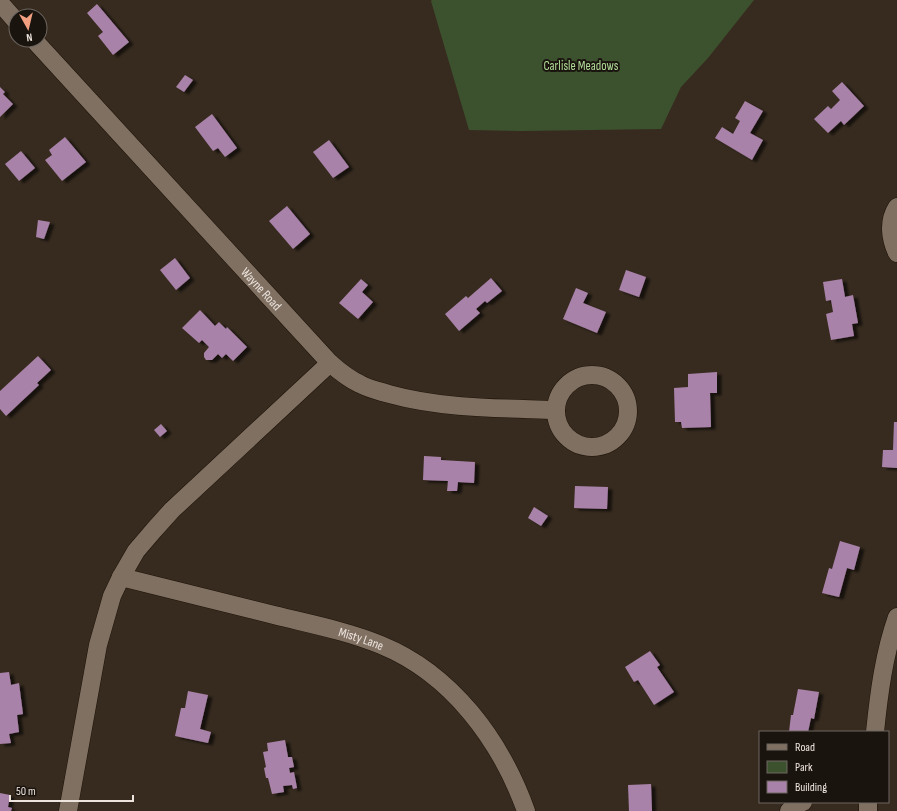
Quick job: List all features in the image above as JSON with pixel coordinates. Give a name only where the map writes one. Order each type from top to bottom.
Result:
[{"type":"street","points":[[0,3],[8,12]]},
{"type":"street","name":"Wayne Road","points":[[41,48],[330,363],[344,375],[375,390],[425,402],[556,410]]},
{"type":"street","points":[[897,207],[891,221],[891,235],[897,252]]},
{"type":"street","points":[[68,811],[98,645],[112,596],[136,551],[172,510],[330,363]]},
{"type":"street","points":[[593,375],[605,377],[616,384],[624,393],[628,405],[627,417],[623,429],[615,439],[604,445],[592,447],[580,445],[570,440],[562,432],[557,422],[556,410],[557,399],[563,389],[571,381],[581,376],[593,375]]},
{"type":"street","name":"Misty Lane","points":[[121,577],[340,631],[383,646],[422,667],[439,680],[483,728],[506,764],[526,811]]},
{"type":"street","points":[[875,731],[878,702],[886,656],[897,617]]},
{"type":"street","points":[[789,811],[800,803]]},
{"type":"green space","name":"Carlisle Meadows","points":[[754,0],[708,58],[681,87],[661,129],[521,131],[469,130],[431,1]]},
{"type":"building","points":[[97,4],[129,42],[113,55],[98,36],[103,32],[87,13]]},
{"type":"building","points":[[185,75],[193,80],[184,92],[176,87]]},
{"type":"building","points":[[842,82],[864,106],[844,125],[841,121],[828,133],[814,119],[828,106],[831,109],[840,100],[832,91]]},
{"type":"building","points":[[0,87],[5,92],[3,94],[13,104],[0,117]]},
{"type":"building","points":[[745,101],[763,111],[750,133],[763,140],[752,160],[715,138],[722,127],[733,134],[740,121],[735,118]]},
{"type":"building","points":[[212,114],[237,148],[225,157],[218,148],[213,151],[195,127]]},
{"type":"building","points":[[65,137],[86,162],[62,181],[45,160],[52,155],[49,150]]},
{"type":"building","points":[[329,140],[349,167],[333,178],[313,152]]},
{"type":"building","points":[[21,151],[35,168],[19,181],[5,164]]},
{"type":"building","points":[[287,206],[310,234],[293,249],[269,221]]},
{"type":"building","points":[[38,220],[50,222],[44,239],[36,237]]},
{"type":"building","points":[[175,258],[190,278],[176,290],[160,270]]},
{"type":"building","points":[[626,270],[646,277],[639,297],[619,290]]},
{"type":"building","points":[[491,278],[502,291],[487,303],[485,301],[476,309],[480,313],[459,331],[445,314],[466,296],[468,298]]},
{"type":"building","points":[[361,279],[368,285],[362,292],[373,302],[358,319],[339,303]]},
{"type":"building","points":[[842,279],[845,297],[853,295],[858,323],[852,324],[854,336],[831,340],[826,314],[833,312],[831,300],[826,301],[823,282]]},
{"type":"building","points":[[576,288],[588,293],[583,303],[606,312],[597,333],[563,319]]},
{"type":"building","points":[[200,310],[215,326],[219,322],[226,329],[227,327],[247,347],[233,361],[226,354],[222,358],[218,354],[212,360],[206,360],[204,353],[209,347],[202,340],[199,343],[182,328]]},
{"type":"building","points":[[38,356],[51,370],[37,383],[39,385],[6,416],[0,409],[0,391]]},
{"type":"building","points":[[717,372],[717,393],[710,393],[711,427],[682,428],[681,422],[675,422],[674,388],[688,387],[688,374]]},
{"type":"building","points":[[894,422],[897,422],[897,468],[882,467],[883,450],[893,450]]},
{"type":"building","points":[[161,424],[167,431],[160,437],[154,430]]},
{"type":"building","points":[[424,456],[441,457],[441,460],[475,462],[474,483],[458,482],[457,491],[447,491],[448,481],[423,480]]},
{"type":"building","points":[[575,486],[608,487],[607,509],[574,508]]},
{"type":"building","points":[[534,507],[548,516],[541,526],[528,518]]},
{"type":"building","points":[[840,541],[860,547],[854,570],[847,568],[839,597],[822,593],[829,568],[832,569]]},
{"type":"building","points":[[650,651],[660,665],[657,667],[674,692],[654,705],[638,680],[634,682],[625,667]]},
{"type":"building","points":[[9,672],[11,685],[19,683],[23,714],[17,715],[19,732],[9,734],[11,743],[0,744],[0,673]]},
{"type":"building","points":[[798,689],[819,692],[814,719],[811,718],[808,731],[789,731],[791,715],[793,715]]},
{"type":"building","points":[[188,691],[208,695],[200,729],[211,732],[208,743],[175,736],[181,708],[185,708]]},
{"type":"building","points":[[285,740],[288,757],[292,757],[294,767],[289,768],[290,773],[294,772],[297,788],[293,789],[292,785],[283,786],[284,792],[272,794],[268,778],[266,778],[264,768],[266,767],[263,752],[268,751],[267,743]]},
{"type":"building","points":[[651,784],[652,811],[629,811],[628,785]]},
{"type":"building","points":[[0,793],[10,795],[8,807],[12,808],[11,811],[0,811]]}]
